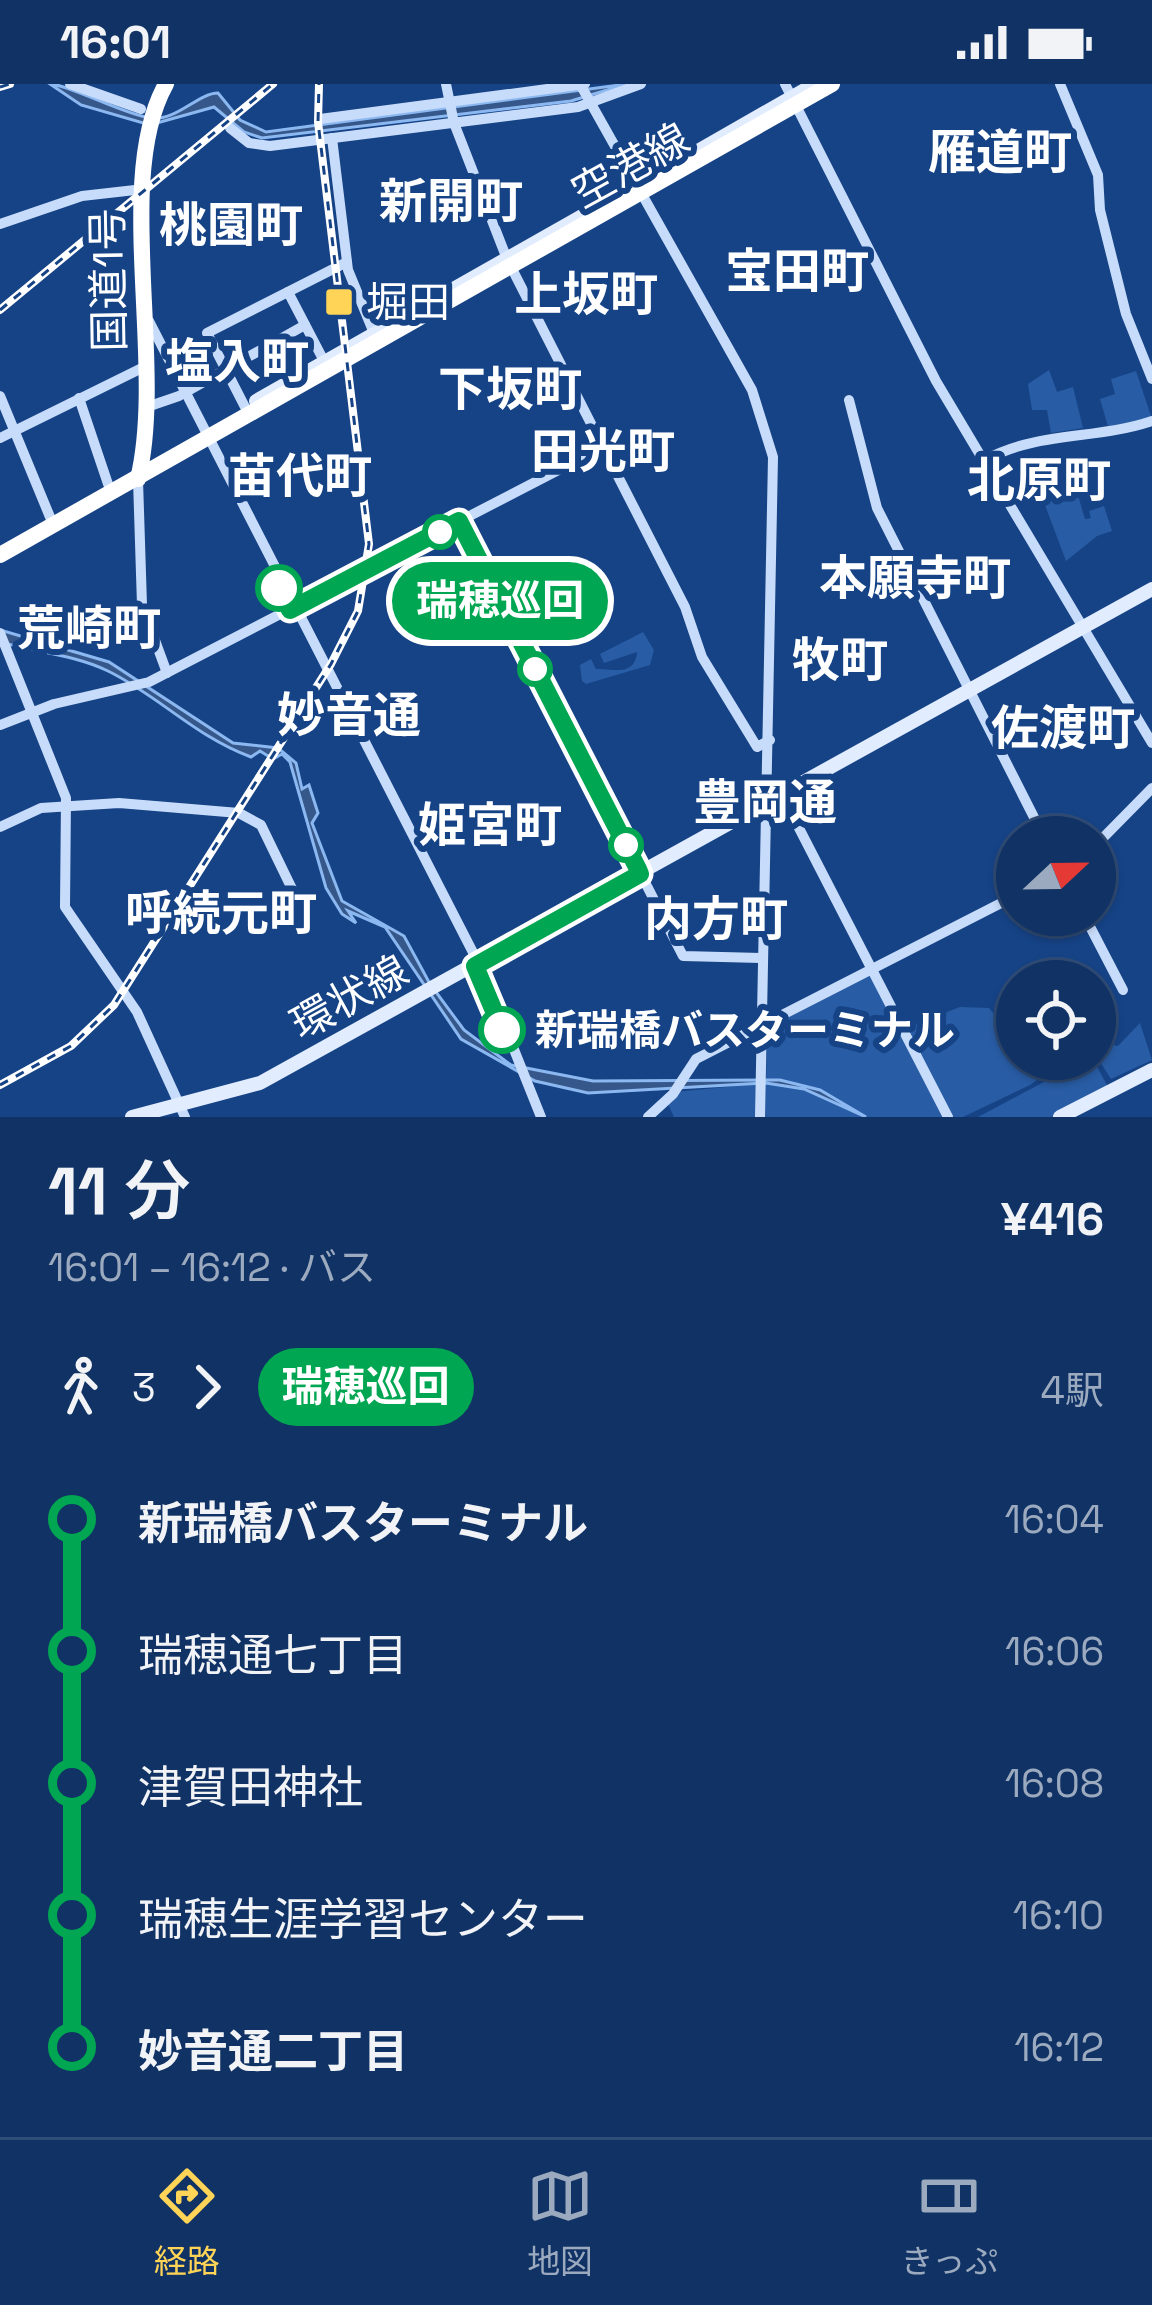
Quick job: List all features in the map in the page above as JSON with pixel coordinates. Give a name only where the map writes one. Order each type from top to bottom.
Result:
[{"type":"highway","name":"国道1号","points":[[139,472],[147,318],[142,166],[146,113],[163,84]]},
{"type":"highway","points":[[644,188],[826,84]]},
{"type":"highway","points":[[0,551],[826,84]]},
{"type":"highway","points":[[0,551],[826,84]]},
{"type":"highway","points":[[435,313],[438,304],[594,218]]},
{"type":"highway","name":"国道1号","points":[[139,472],[147,318]]},
{"type":"highway","points":[[0,551],[139,472]]},
{"type":"highway","points":[[0,551],[24,531],[139,472]]},
{"type":"main road","name":"空港線","points":[[794,96],[826,84]]},
{"type":"main road","name":"空港線","points":[[139,472],[644,188],[794,96],[826,84]]},
{"type":"main road","name":"空港線","points":[[204,436],[324,362],[435,313],[509,264]]},
{"type":"main road","name":"環状線","points":[[157,1117],[262,1088],[1152,591]]},
{"type":"main road","points":[[1063,1117],[1152,1072]]},
{"type":"main road","name":"環状線","points":[[132,1117],[182,1111]]},
{"type":"street","points":[[70,84],[146,113]]},
{"type":"street","points":[[446,84],[454,123],[509,264],[686,608],[702,657],[757,747],[768,742]]},
{"type":"street","points":[[230,128],[259,145],[332,138],[590,102],[641,84]]},
{"type":"street","points":[[1060,84],[1098,175],[1100,210],[1126,314],[1152,379]]},
{"type":"street","points":[[320,119],[582,85],[644,188],[748,392],[769,452],[770,805],[759,1117]]},
{"type":"street","points":[[794,96],[944,390],[1152,743]]},
{"type":"street","points":[[332,138],[346,262],[376,338]]},
{"type":"street","points":[[0,224],[82,196],[136,190]]},
{"type":"street","points":[[245,407],[207,333],[346,262]]},
{"type":"street","points":[[288,292],[324,362]]},
{"type":"street","points":[[147,318],[477,967]]},
{"type":"street","points":[[144,408],[182,394],[305,325]]},
{"type":"street","points":[[0,438],[142,368]]},
{"type":"street","points":[[0,397],[50,517]]},
{"type":"street","points":[[79,398],[108,484]]},
{"type":"street","points":[[849,400],[877,508],[1033,816]]},
{"type":"street","points":[[985,460],[1017,442],[1105,433],[1152,421]]},
{"type":"street","points":[[0,724],[133,689],[585,457],[606,453]]},
{"type":"street","points":[[139,472],[142,604],[167,673]]},
{"type":"street","points":[[459,521],[682,956],[761,958]]},
{"type":"street","points":[[292,608],[477,967],[539,1117]]},
{"type":"street","points":[[0,633],[68,806],[62,868],[65,907],[137,1012],[182,1111]]},
{"type":"street","points":[[1116,825],[1152,788]]},
{"type":"street","points":[[0,827],[34,810],[68,806],[143,802],[239,813],[261,825],[294,893]]},
{"type":"street","points":[[762,1026],[770,805]]},
{"type":"street","points":[[770,805],[872,970],[948,1117]]},
{"type":"street","points":[[648,1117],[675,1092],[697,1059],[996,906]]},
{"type":"street","points":[[1095,936],[1123,989]]},
{"type":"shaded area","points":[[50,84],[150,118],[169,116],[218,93],[240,120],[266,132],[627,84],[571,101],[262,138],[244,132],[214,107],[150,125],[81,105]]},
{"type":"shaded area","points":[[1049,370],[1057,392],[1073,387],[1083,428],[1051,433],[1047,410],[1032,410],[1028,384]]},
{"type":"shaded area","points":[[1136,371],[1152,419],[1109,430],[1100,399],[1115,394],[1111,379]]},
{"type":"shaded area","points":[[1076,489],[1085,519],[1091,518],[1089,511],[1104,506],[1112,531],[1097,536],[1066,561],[1042,497]]},
{"type":"shaded area","points":[[0,630],[109,662],[233,743],[278,748],[296,763],[302,789],[309,785],[318,813],[312,823],[342,901],[404,936],[430,984],[464,1030],[511,1065],[593,1081],[780,1080],[820,1090],[866,1117],[804,1089],[766,1083],[588,1093],[535,1081],[461,1039],[385,927],[348,911],[356,923],[342,914],[326,888],[290,762],[282,754],[273,759],[260,751],[251,757],[231,749],[108,671],[0,642]]},
{"type":"shaded area","points":[[643,632],[654,650],[650,665],[586,684],[582,681],[580,665],[591,659],[596,669],[621,670],[632,665],[637,652],[604,663],[600,654]]},
{"type":"shaded area","points":[[869,974],[902,1029],[960,1007],[989,1008],[996,1016],[996,1080],[1037,1080],[963,1117],[674,1117],[666,1100],[675,1092],[766,1083],[767,1029]]},
{"type":"shaded area","points":[[1140,1023],[1152,1060],[1116,1077],[1118,1046]]},
{"type":"shaded area","points":[[1048,1080],[1104,1080],[1108,1087],[1055,1117],[978,1117]]},
{"type":"railway","points":[[0,87],[10,84]]},
{"type":"railway","points":[[0,310],[273,84]]},
{"type":"railway","points":[[0,1085],[71,1046],[114,1005],[331,664],[358,611],[369,544],[318,122],[319,84]]},
{"type":"bus line","name":"瑞穂巡回","points":[[279,588],[290,610],[459,521],[638,869],[640,874],[475,966],[502,1030]]},
{"type":"place","name":"堀田","points":[[339,302]]},
{"type":"place","name":"新瑞橋バスターミナル","points":[[502,1030]]},
{"type":"district","name":"雁道町","points":[[1000,152]]},
{"type":"district","name":"新開町","points":[[451,201]]},
{"type":"district","name":"桃園町","points":[[231,225]]},
{"type":"district","name":"宝田町","points":[[797,271]]},
{"type":"district","name":"上坂町","points":[[586,294]]},
{"type":"district","name":"塩入町","points":[[237,361]]},
{"type":"district","name":"下坂町","points":[[510,389]]},
{"type":"district","name":"田光町","points":[[603,451]]},
{"type":"district","name":"苗代町","points":[[300,476]]},
{"type":"district","name":"北原町","points":[[1039,480]]},
{"type":"district","name":"本願寺町","points":[[915,578]]},
{"type":"district","name":"荒崎町","points":[[89,628]]},
{"type":"district","name":"牧町","points":[[840,660]]},
{"type":"district","name":"妙音通","points":[[349,715]]},
{"type":"district","name":"佐渡町","points":[[1063,728]]},
{"type":"district","name":"豊岡通","points":[[765,802]]},
{"type":"district","name":"姫宮町","points":[[490,825]]},
{"type":"district","name":"呼続元町","points":[[221,913]]},
{"type":"district","name":"内方町","points":[[716,919]]}]
